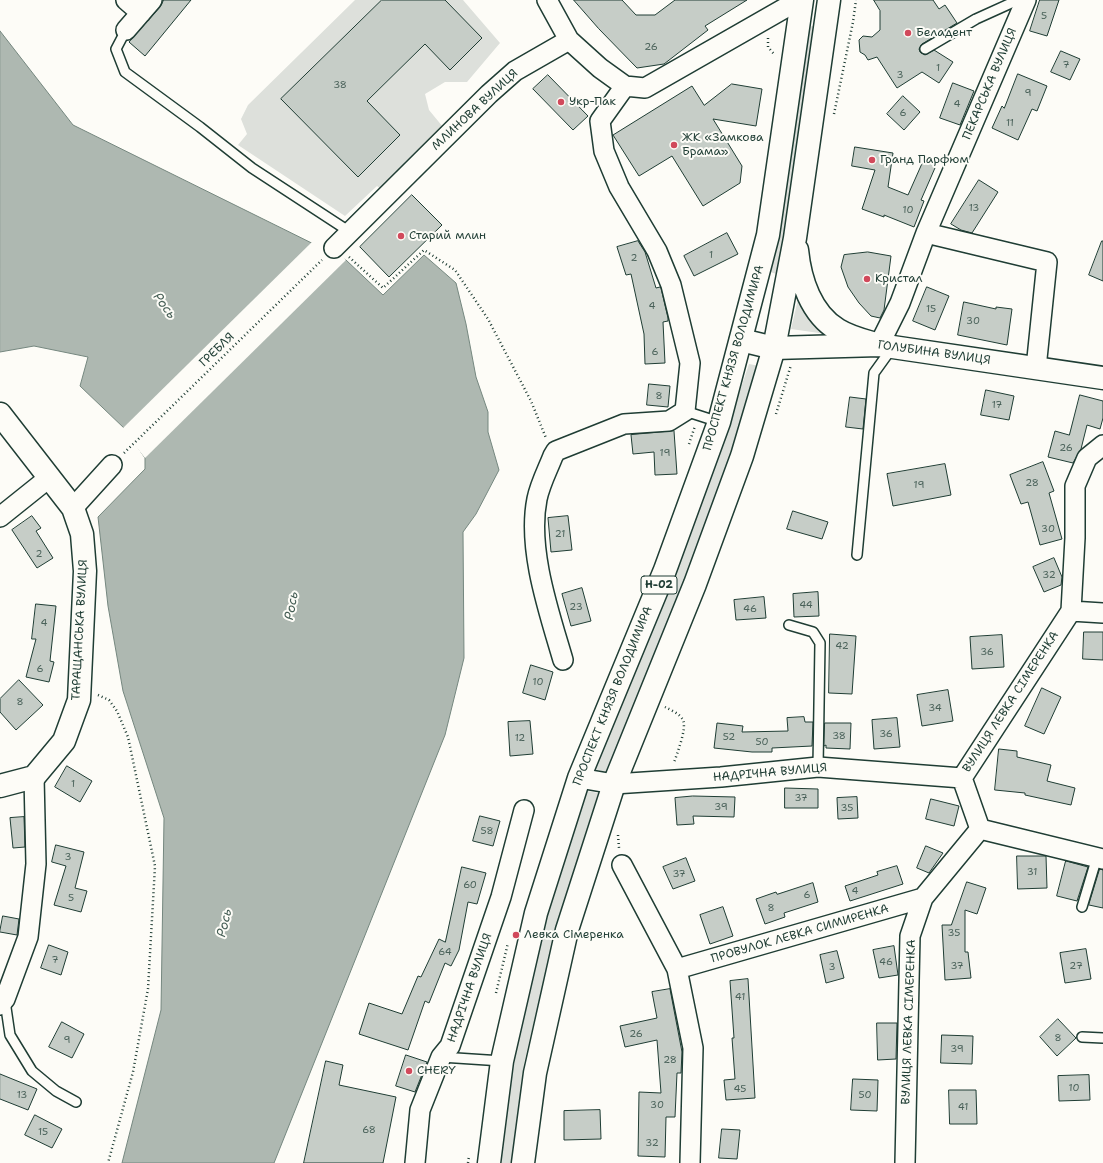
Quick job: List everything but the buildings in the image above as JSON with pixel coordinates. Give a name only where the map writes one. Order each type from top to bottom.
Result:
[{"type":"main road","name":"ПРОСПЕКТ КНЯЗЯ ВОЛОДИМИРА","points":[[489,1163],[502,1061],[536,913],[579,778],[665,570],[719,422],[741,340],[768,235],[800,0]]},
{"type":"main road","name":"Н-02","points":[[523,1163],[535,1073],[568,930],[614,784],[695,584],[742,456],[774,348],[795,238],[829,0]]},
{"type":"main road","points":[[795,238],[799,267],[807,293],[820,314],[838,330],[858,339],[886,346]]},
{"type":"main road","name":"ГОЛУБИНА ВУЛИЦЯ","points":[[741,340],[774,348],[886,346],[1103,378]]},
{"type":"main road","name":"ТАРАЩАНСЬКА ВУЛИЦЯ","points":[[0,414],[73,508],[82,534],[85,572],[79,700],[64,741],[34,777]]},
{"type":"main road","points":[[0,786],[34,777]]},
{"type":"street","points":[[126,0],[147,6],[126,30]]},
{"type":"street","points":[[547,0],[569,40],[600,68],[625,86],[645,88],[800,0]]},
{"type":"street","name":"ПЕКАРСЬКА ВУЛИЦЯ","points":[[886,346],[926,232],[1026,0]]},
{"type":"street","name":"МЛИНОВА ВУЛИЦЯ","points":[[334,248],[489,94],[515,71],[569,40]]},
{"type":"street","points":[[563,660],[546,600],[535,543],[537,498],[556,451],[624,424],[669,421],[685,411],[690,363],[671,285],[657,251],[619,187],[604,151],[600,121],[625,86]]},
{"type":"street","points":[[926,232],[1047,262],[1036,368]]},
{"type":"street","name":"ВУЛИЦЯ ЛЕВКА СІМЕРЕНКА","points":[[905,1163],[910,936],[923,898],[980,829],[962,778],[1071,611],[1075,538],[1074,486],[1087,458],[1103,444]]},
{"type":"street","points":[[73,508],[112,465]]},
{"type":"street","points":[[0,517],[50,477]]},
{"type":"street","points":[[1071,611],[1103,613]]},
{"type":"street","name":"НАДРІЧНА ВУЛИЦЯ","points":[[579,778],[614,784],[721,777],[818,767],[962,778]]},
{"type":"street","points":[[2,1002],[28,937],[36,864],[34,777]]},
{"type":"street","name":"НАДРІЧНА ВУЛИЦЯ","points":[[415,1163],[420,1110],[441,1057],[450,1046],[501,897],[524,810]]},
{"type":"street","points":[[980,829],[1100,858]]},
{"type":"street","points":[[622,864],[677,969],[694,1048],[690,1163]]},
{"type":"street","name":"ПРОВУЛОК ЛЕВКА СИМИРЕНКА","points":[[677,969],[923,898]]},
{"type":"lane","points":[[925,49],[976,19],[1018,0]]},
{"type":"lane","points":[[126,30],[116,49],[124,72],[200,127],[252,168],[350,232]]},
{"type":"lane","points":[[857,555],[874,373],[886,346]]},
{"type":"lane","points":[[685,411],[719,422]]},
{"type":"lane","points":[[789,625],[813,632],[820,643],[818,767]]},
{"type":"lane","points":[[1082,907],[1100,858]]},
{"type":"lane","points":[[2,1002],[10,1035],[32,1071],[56,1091],[76,1102]]},
{"type":"lane","points":[[1082,1037],[1103,1038]]},
{"type":"lane","points":[[441,1057],[502,1061]]},
{"type":"path","points":[[840,83],[856,0]]},
{"type":"path","points":[[334,248],[347,255],[383,288],[424,250],[455,270],[488,319],[531,401],[543,434],[556,451]]},
{"type":"path","name":"ГРЕБЛЯ","points":[[112,465],[334,248]]},
{"type":"path","points":[[80,687],[109,700],[116,711],[128,737],[155,866],[148,989],[133,1072],[108,1163]]},
{"type":"path","points":[[663,706],[677,714],[683,720],[684,728],[670,780]]},
{"type":"shaded area","points":[[355,0],[463,0],[500,43],[467,82],[445,82],[425,94],[429,110],[443,127],[382,190],[377,186],[345,216],[238,145],[247,134],[241,119],[248,105]]},
{"type":"shaded area","points":[[816,25],[780,275],[770,272],[779,233],[809,27]]},
{"type":"shaded area","points":[[799,295],[833,335],[791,329]]},
{"type":"shaded area","points":[[749,364],[760,366],[735,444],[689,572],[606,772],[594,769],[724,438]]},
{"type":"shaded area","points":[[587,791],[598,793],[559,918],[524,1063],[511,1163],[501,1163],[514,1060],[548,914]]},
{"type":"water","name":"Рось","points":[[0,31],[73,125],[346,260],[383,295],[424,255],[456,283],[466,324],[476,377],[488,412],[488,432],[499,470],[476,514],[463,532],[464,658],[445,735],[274,1163],[122,1163],[161,1010],[164,818],[123,691],[108,606],[98,517],[145,469],[145,458],[125,429],[80,386],[88,357],[34,346],[0,352]]},
{"type":"pier","points":[[314,240],[341,255],[346,260],[145,458],[122,429]]},
{"type":"place","name":"Беладент","points":[[908,33]]},
{"type":"place","name":"Укр-Пак","points":[[561,102]]},
{"type":"place","name":"ЖК «Замкова Брама»","points":[[674,145]]},
{"type":"place","name":"Гранд Парфюм","points":[[872,160]]},
{"type":"place","name":"Старий млин","points":[[401,236]]},
{"type":"place","name":"Кристал","points":[[867,279]]},
{"type":"place","name":"Левка Сімеренка","points":[[516,935]]},
{"type":"place","name":"CHERY","points":[[409,1071]]}]
